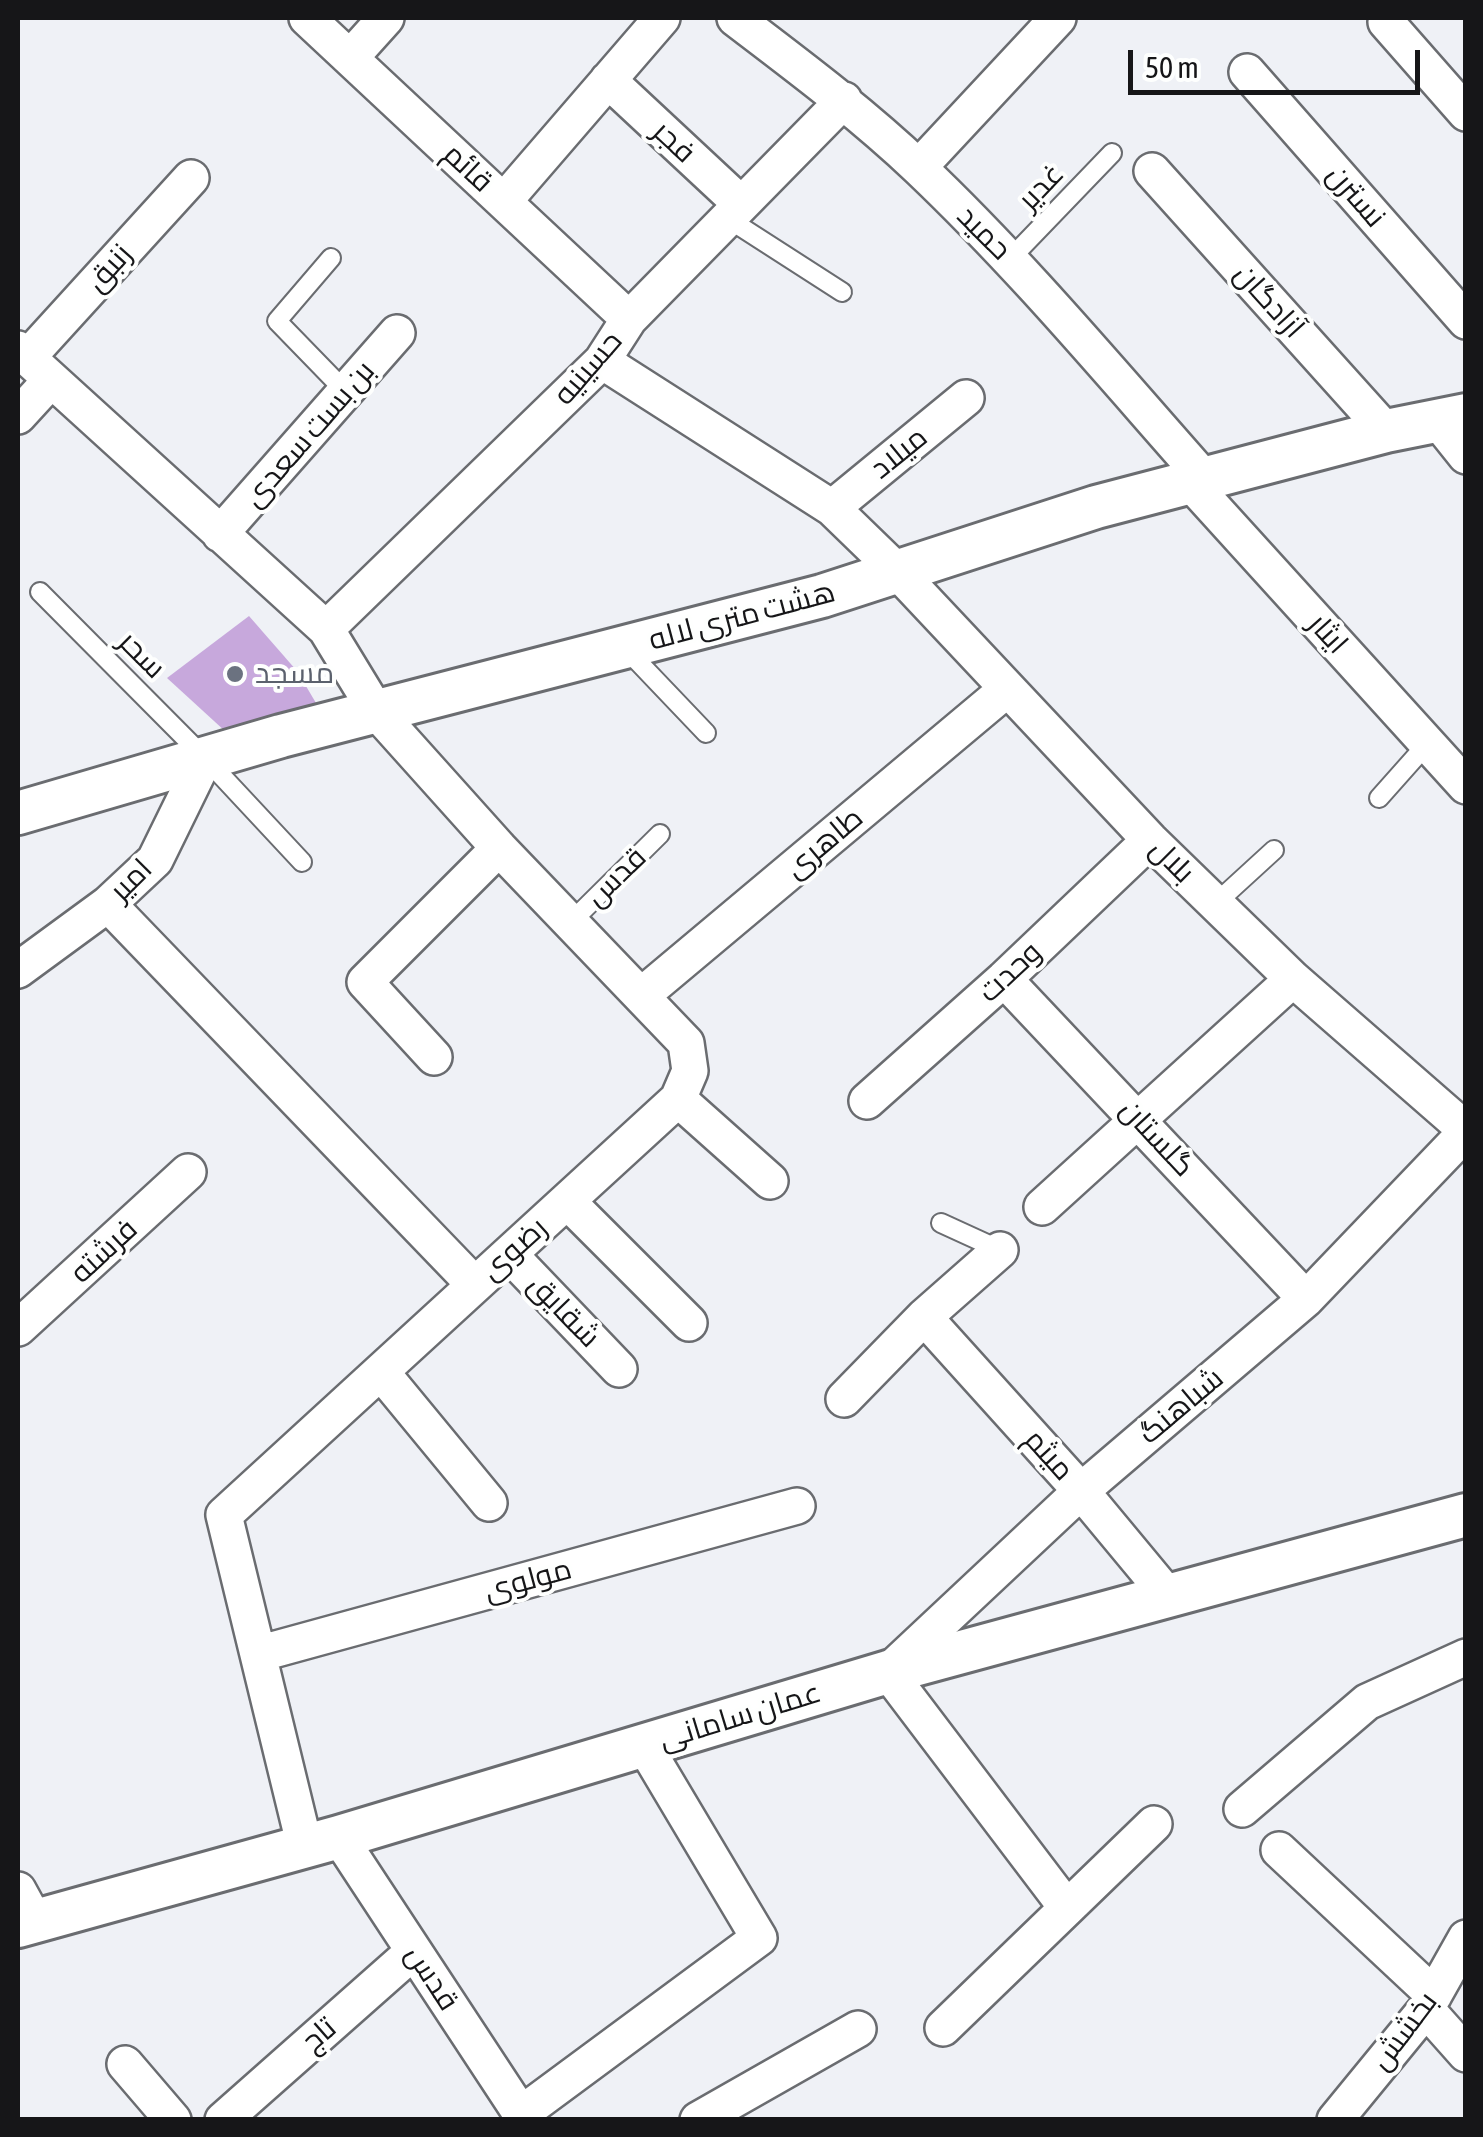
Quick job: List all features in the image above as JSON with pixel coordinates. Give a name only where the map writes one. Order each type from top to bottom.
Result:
[{"type":"street","name":"قائم","points":[[308,18],[628,319]]},
{"type":"street","points":[[350,58],[386,18]]},
{"type":"street","points":[[504,202],[662,18]]},
{"type":"street","name":"حمید","points":[[735,18],[844,100],[1010,259],[1197,480]]},
{"type":"street","points":[[918,168],[1058,18]]},
{"type":"street","points":[[1386,22],[1466,113]]},
{"type":"street","name":"نسترن","points":[[1247,72],[1466,321]]},
{"type":"street","name":"فجر","points":[[608,80],[734,211]]},
{"type":"street","name":"حسینیه","points":[[326,630],[602,360],[628,319],[844,100]]},
{"type":"street","name":"آزادگان","points":[[1152,172],[1386,431]]},
{"type":"street","name":"زنبق","points":[[32,362],[191,178]]},
{"type":"street","name":"بن بست سعدی","points":[[220,534],[397,333]]},
{"type":"street","name":"بلال","points":[[602,360],[832,508],[1150,840],[1293,979],[1466,1131]]},
{"type":"street","points":[[18,416],[32,362],[326,630],[376,711],[499,848],[686,1043],[690,1071],[678,1099],[770,1181]]},
{"type":"street","name":"میلاد","points":[[832,508],[966,398]]},
{"type":"street","points":[[1452,418],[1466,456]]},
{"type":"street","name":"هشت متری لاله","points":[[18,813],[376,711],[822,596],[1096,507],[1386,431],[1452,418]]},
{"type":"street","name":"ایثار","points":[[1197,480],[1466,786]]},
{"type":"street","name":"طاهری","points":[[642,996],[1006,690]]},
{"type":"street","name":"امیر","points":[[18,970],[108,904],[154,860],[206,758]]},
{"type":"street","name":"وحدت","points":[[868,1101],[1150,840]]},
{"type":"street","points":[[434,1057],[365,982],[499,848]]},
{"type":"street","points":[[108,904],[475,1284]]},
{"type":"street","name":"گلستان","points":[[1004,979],[1306,1298]]},
{"type":"street","points":[[1042,1208],[1293,979]]},
{"type":"street","name":"رضوی","points":[[322,1842],[258,1654],[224,1515],[678,1099]]},
{"type":"street","name":"شباهنگ","points":[[888,1672],[1081,1490],[1306,1298],[1466,1131]]},
{"type":"street","name":"فرشته","points":[[18,1328],[188,1172]]},
{"type":"street","points":[[567,1200],[689,1323]]},
{"type":"street","points":[[844,1399],[924,1318],[1000,1250]]},
{"type":"street","name":"شقایق","points":[[509,1254],[619,1368]]},
{"type":"street","name":"میثم","points":[[924,1318],[1081,1490],[1168,1598]]},
{"type":"street","points":[[380,1372],[489,1503]]},
{"type":"street","name":"مولوی","points":[[258,1654],[798,1506]]},
{"type":"street","name":"عمان سامانی","points":[[24,1913],[322,1842],[888,1672],[1466,1515]]},
{"type":"street","points":[[1242,1810],[1368,1702],[1466,1657]]},
{"type":"street","points":[[888,1672],[1067,1908]]},
{"type":"street","points":[[523,2117],[759,1938],[644,1745]]},
{"type":"street","points":[[943,2028],[1154,1824]]},
{"type":"street","name":"قدس","points":[[322,1842],[414,1951],[523,2117]]},
{"type":"street","points":[[1279,1850],[1430,2002],[1466,2054]]},
{"type":"street","name":"بخشش","points":[[1336,2120],[1430,2002],[1466,1938]]},
{"type":"street","name":"تاج","points":[[223,2120],[414,1951]]},
{"type":"street","points":[[698,2120],[858,2028]]},
{"type":"street","points":[[126,2064],[173,2120]]},
{"type":"lane","name":"غدیر","points":[[1010,259],[1112,153]]},
{"type":"lane","points":[[734,211],[842,292]]},
{"type":"lane","points":[[331,258],[277,320],[346,392]]},
{"type":"lane","name":"سحر","points":[[40,592],[206,758],[302,862]]},
{"type":"lane","points":[[624,647],[706,733]]},
{"type":"lane","points":[[1379,798],[1427,744]]},
{"type":"lane","name":"قدس","points":[[572,921],[660,834]]},
{"type":"lane","points":[[1216,904],[1274,850]]},
{"type":"lane","points":[[941,1223],[1000,1250]]},
{"type":"building","name":"مسجد","points":[[249,616],[297,671],[316,703],[226,732],[167,678]]},
{"type":"place","name":"مسجد","points":[[235,674]]}]
